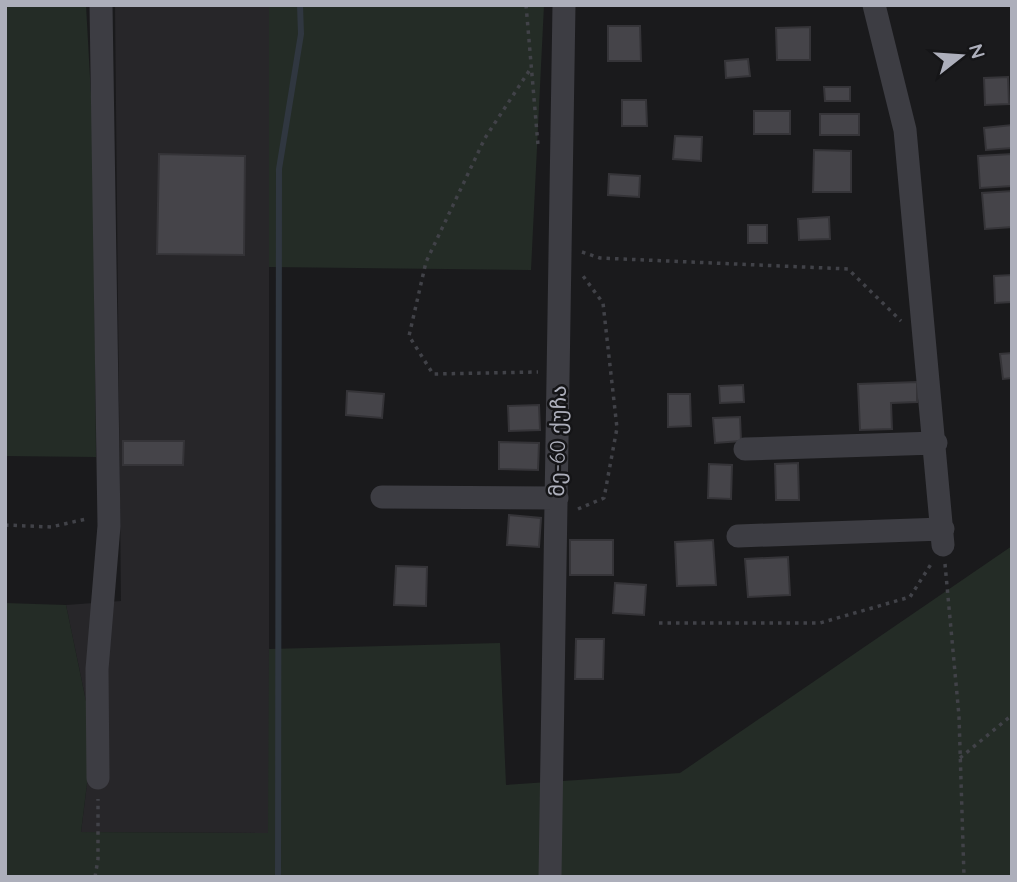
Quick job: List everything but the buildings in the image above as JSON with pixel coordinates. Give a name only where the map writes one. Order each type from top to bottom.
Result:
[{"type":"street","points":[[98,778],[97,669],[109,514],[101,5]]},
{"type":"street","name":"მე-60 ქუჩა","points":[[550,877],[564,5]]},
{"type":"street","points":[[738,536],[943,537],[905,130],[874,5]]},
{"type":"street","points":[[745,449],[936,443]]},
{"type":"street","points":[[382,497],[557,508]]},
{"type":"path","points":[[530,69],[485,138],[426,262],[409,336],[433,374],[559,372]]},
{"type":"path","points":[[560,245],[600,258],[848,269],[899,321],[925,323]]},
{"type":"path","points":[[557,508],[604,498],[617,429],[603,303],[582,274]]},
{"type":"path","points":[[5,526],[51,527],[109,514]]},
{"type":"path","points":[[659,623],[820,623],[910,597],[943,537]]},
{"type":"path","points":[[943,537],[960,758],[964,877]]},
{"type":"path","points":[[960,758],[1012,715]]},
{"type":"path","points":[[94,877],[99,859],[98,778]]},
{"type":"shaded area","points":[[5,5],[86,5],[93,132],[96,457],[5,456]]},
{"type":"shaded area","points":[[115,5],[269,5],[269,833],[81,832],[93,735],[66,605],[121,601]]},
{"type":"shaded area","points":[[269,5],[544,5],[531,270],[269,267]]},
{"type":"shaded area","points":[[1012,546],[1012,877],[5,877],[5,603],[66,605],[93,735],[81,832],[268,833],[269,649],[500,643],[506,785],[680,773]]},
{"type":"waterway","points":[[278,877],[279,169],[301,34],[300,5]]}]
